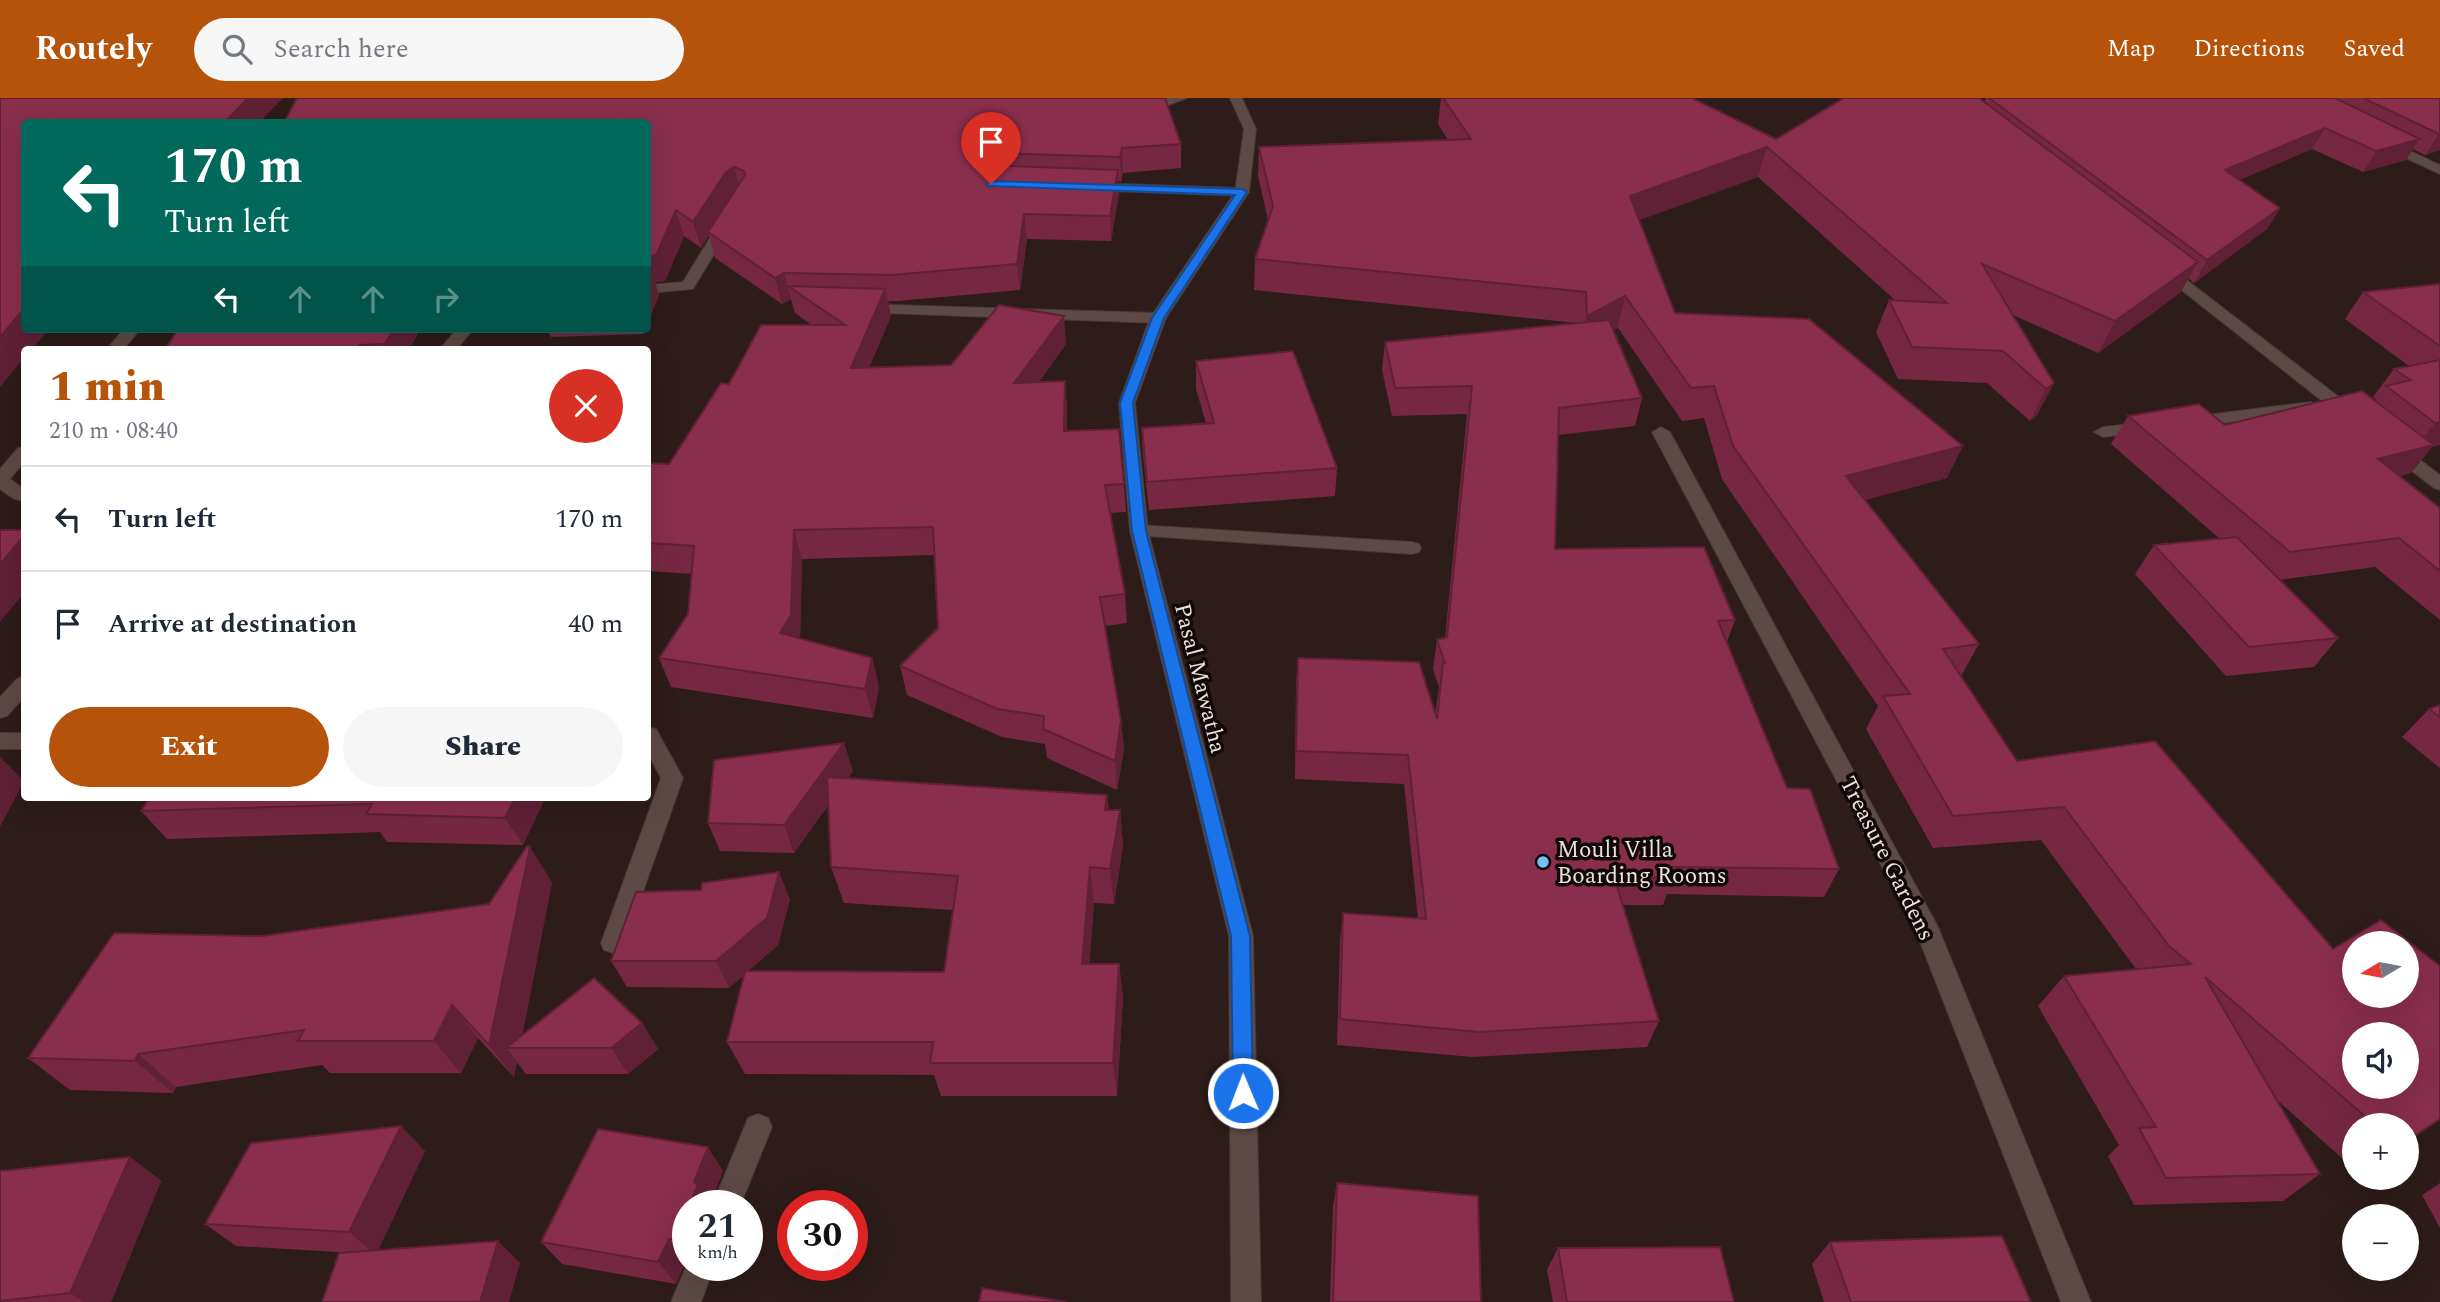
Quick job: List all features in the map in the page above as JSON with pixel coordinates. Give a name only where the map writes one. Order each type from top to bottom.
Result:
[{"type":"street","points":[[1161,104],[1181,98]]},
{"type":"street","name":"Pasal Mawatha","points":[[1236,98],[1250,129],[1242,192],[1158,318],[1127,403],[1139,531],[1241,936],[1245,1302]]},
{"type":"street","points":[[2366,134],[2440,170]]},
{"type":"street","points":[[1075,187],[1242,192]]},
{"type":"street","points":[[651,289],[688,286],[735,209]]},
{"type":"street","points":[[2152,261],[2440,484]]},
{"type":"street","points":[[845,309],[1158,318]]},
{"type":"street","points":[[2103,432],[2337,404]]},
{"type":"street","name":"Treasure Gardens","points":[[1661,432],[1926,927],[2076,1302]]},
{"type":"street","points":[[21,456],[0,480],[21,495]]},
{"type":"street","points":[[1139,531],[1412,548]]},
{"type":"street","points":[[0,710],[21,687]]},
{"type":"street","points":[[613,943],[672,778],[651,740]]},
{"type":"street","points":[[0,741],[21,741]]},
{"type":"street","points":[[732,1190],[758,1127]]},
{"type":"street","points":[[686,1302],[695,1281]]},
{"type":"building","points":[[0,98],[248,98],[228,119],[21,119],[21,312],[0,337]]},
{"type":"building","points":[[297,98],[1165,98],[1181,144],[1122,148],[1120,157],[988,153],[980,156],[983,165],[1118,170],[1110,216],[1024,214],[1017,264],[892,275],[784,273],[775,278],[708,232],[745,175],[744,171],[734,167],[726,172],[693,222],[676,210],[656,255],[651,256],[651,119],[286,119]]},
{"type":"building","points":[[1443,98],[1692,98],[1776,139],[1844,98],[1979,98],[2198,262],[2115,321],[1982,264],[2054,383],[2046,389],[2003,351],[1912,347],[1889,300],[1947,303],[1767,147],[1630,196],[1675,313],[1809,319],[1963,446],[1846,476],[1979,644],[1943,649],[2017,761],[2155,741],[2333,949],[2342,944],[2342,1008],[2419,1008],[2419,950],[2440,966],[2440,1119],[2419,1133],[2419,1113],[2361,1113],[2345,1099],[2419,1099],[2419,1022],[2342,1022],[2342,1096],[2205,977],[2320,1174],[2166,1178],[2139,1128],[2156,1127],[2064,976],[2191,964],[2169,946],[2064,807],[1953,816],[1883,696],[1910,694],[1733,446],[1714,386],[1691,388],[1625,296],[1587,316],[1586,292],[1255,259],[1273,206],[1259,147],[1471,139]]},
{"type":"building","points":[[1989,98],[2335,98],[2420,139],[2376,151],[2325,128],[2225,170],[2280,208],[2207,260]]},
{"type":"building","points":[[2363,98],[2440,98],[2440,133],[2439,134]]},
{"type":"building","points":[[2440,284],[2440,346],[2363,292]]},
{"type":"building","points":[[788,286],[885,289],[851,368],[951,365],[999,305],[1064,316],[1014,383],[1065,381],[1064,431],[1119,429],[1124,484],[1105,485],[1125,594],[1100,597],[1121,721],[1115,761],[1043,729],[1044,716],[997,709],[900,666],[938,628],[933,527],[794,530],[791,615],[780,633],[872,658],[865,689],[659,658],[688,614],[694,546],[651,543],[651,463],[669,464],[721,383],[729,384],[761,325],[845,325]]},
{"type":"building","points":[[1609,320],[1642,398],[1559,408],[1555,549],[1704,547],[1735,620],[1718,621],[1787,788],[1810,789],[1839,869],[1671,867],[1674,878],[1614,877],[1659,1021],[1479,1032],[1340,1019],[1343,913],[1426,919],[1408,755],[1296,751],[1298,658],[1419,662],[1437,719],[1445,663],[1437,640],[1447,637],[1472,386],[1395,388],[1385,342]]},
{"type":"building","points":[[176,333],[391,333],[385,344],[359,346],[167,346]]},
{"type":"building","points":[[1293,351],[1337,468],[1147,482],[1142,428],[1214,423],[1196,361]]},
{"type":"building","points":[[2440,360],[2440,422],[2435,423],[2386,386],[2411,380],[2394,369]]},
{"type":"building","points":[[2362,391],[2434,445],[2378,459],[2440,508],[2440,571],[2399,538],[2290,552],[2128,416],[2199,404],[2225,425]]},
{"type":"building","points":[[0,530],[21,530],[21,540],[0,564]]},
{"type":"building","points":[[2237,537],[2338,638],[2249,647],[2154,545]]},
{"type":"building","points":[[2440,705],[2440,717],[2429,709]]},
{"type":"building","points":[[844,743],[784,825],[708,823],[714,760]]},
{"type":"building","points":[[827,777],[1107,795],[1105,810],[1120,810],[1110,869],[1090,867],[1082,964],[1119,964],[1113,1063],[930,1063],[933,1042],[727,1042],[745,971],[944,972],[958,876],[831,867]]},
{"type":"building","points":[[147,801],[514,801],[505,818],[366,814],[372,804],[141,811]]},
{"type":"building","points":[[527,846],[530,847],[489,1045],[452,1005],[434,1041],[298,1041],[304,1030],[138,1054],[135,1061],[28,1058],[114,933],[262,936],[489,904]]},
{"type":"building","points":[[779,872],[767,918],[716,961],[611,961],[636,892],[701,890],[702,883]]},
{"type":"building","points":[[2381,920],[2395,931],[2363,931]]},
{"type":"building","points":[[594,978],[642,1023],[611,1048],[506,1048]]},
{"type":"building","points":[[401,1126],[349,1232],[205,1224],[251,1143]]},
{"type":"building","points":[[598,1129],[708,1147],[694,1182],[698,1185],[696,1190],[672,1190],[672,1239],[669,1239],[658,1262],[541,1242]]},
{"type":"building","points":[[130,1157],[70,1293],[0,1301],[0,1171]]},
{"type":"building","points":[[1337,1183],[1478,1196],[1481,1302],[1333,1302]]},
{"type":"building","points":[[2002,1236],[2031,1302],[1851,1302],[1830,1242]]},
{"type":"building","points":[[498,1241],[480,1302],[322,1302],[339,1253]]},
{"type":"building","points":[[1720,1247],[1734,1302],[1567,1302],[1558,1248]]},
{"type":"building","points":[[982,1288],[1067,1302],[979,1302]]},
{"type":"place","name":"Mouli Villa Boarding Rooms","points":[[1543,862]]},
{"type":"route","points":[[991,184],[1242,192],[1158,318],[1127,403],[1139,531],[1241,936],[1243,1093]]}]
